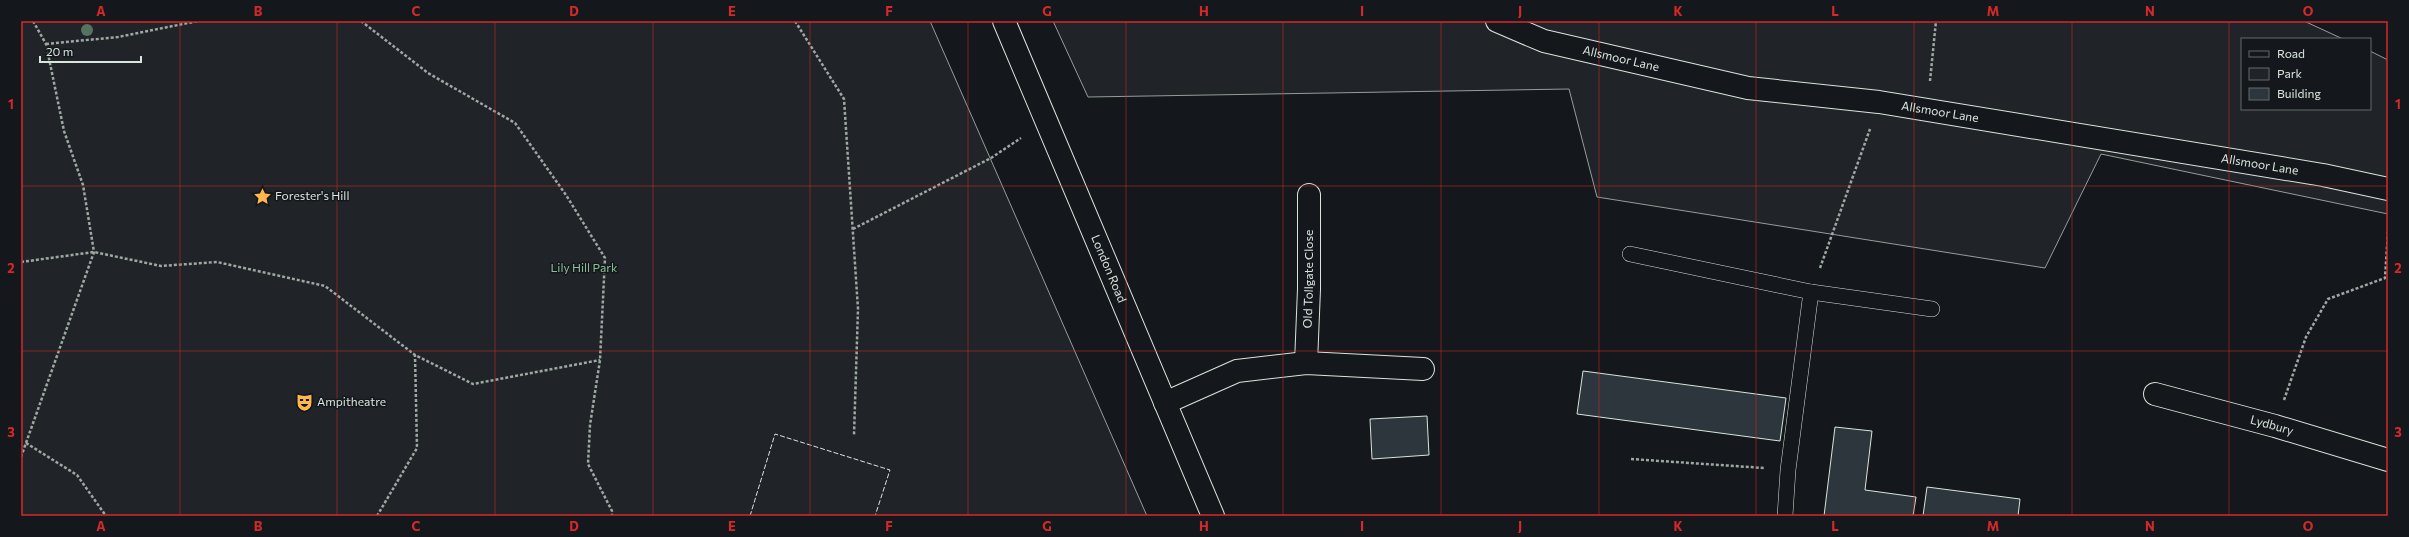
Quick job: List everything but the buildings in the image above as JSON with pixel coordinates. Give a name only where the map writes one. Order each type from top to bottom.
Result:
[{"type":"street","name":"London Road","points":[[1004,21],[1213,516]]},
{"type":"street","name":"Allsmoor Lane","points":[[1497,21],[1544,41],[1748,88],[1879,102],[1927,109],[2323,175],[2388,189]]},
{"type":"street","name":"Old Tollgate Close","points":[[1306,364],[1310,289],[1309,195]]},
{"type":"street","points":[[1165,403],[1237,371],[1306,364],[1423,369]]},
{"type":"street","name":"Lydbury","points":[[2156,394],[2275,426],[2388,460]]},
{"type":"lane","points":[[1630,254],[1811,292],[1932,309]]},
{"type":"lane","points":[[1785,516],[1788,470],[1811,292]]},
{"type":"path","points":[[21,457],[94,252],[83,185],[64,131],[46,44],[33,21]]},
{"type":"path","points":[[46,44],[118,37],[198,21]]},
{"type":"path","points":[[361,21],[428,73],[515,122],[566,195],[605,258],[600,360],[590,425],[588,464],[612,511],[612,516]]},
{"type":"path","points":[[795,21],[844,99],[858,309],[854,435]]},
{"type":"path","points":[[1927,109],[1936,21]]},
{"type":"path","points":[[1811,292],[1879,102]]},
{"type":"path","points":[[853,228],[991,158],[1025,135]]},
{"type":"path","points":[[2275,426],[2306,337],[2328,299],[2385,278],[2388,232]]},
{"type":"path","points":[[21,262],[94,252],[160,266],[217,262],[325,286],[415,355],[473,384],[600,360]]},
{"type":"path","points":[[377,516],[417,448],[415,355]]},
{"type":"path","points":[[26,443],[77,474],[106,516]]},
{"type":"path","points":[[1631,459],[1788,470]]},
{"type":"green space","name":"Lily Hill Park","points":[[21,21],[930,21],[1147,516],[21,516]]},
{"type":"green space","points":[[1053,21],[2304,21],[2341,38],[2241,38],[2241,110],[2371,110],[2371,52],[2388,60],[2388,214],[2101,154],[2045,268],[1597,197],[1569,89],[1088,97]]},
{"type":"fence","points":[[750,516],[775,434],[890,470],[875,516]]},
{"type":"place","name":"Forester's Hill","points":[[262,196]]},
{"type":"place","name":"Ampitheatre","points":[[304,402]]}]
